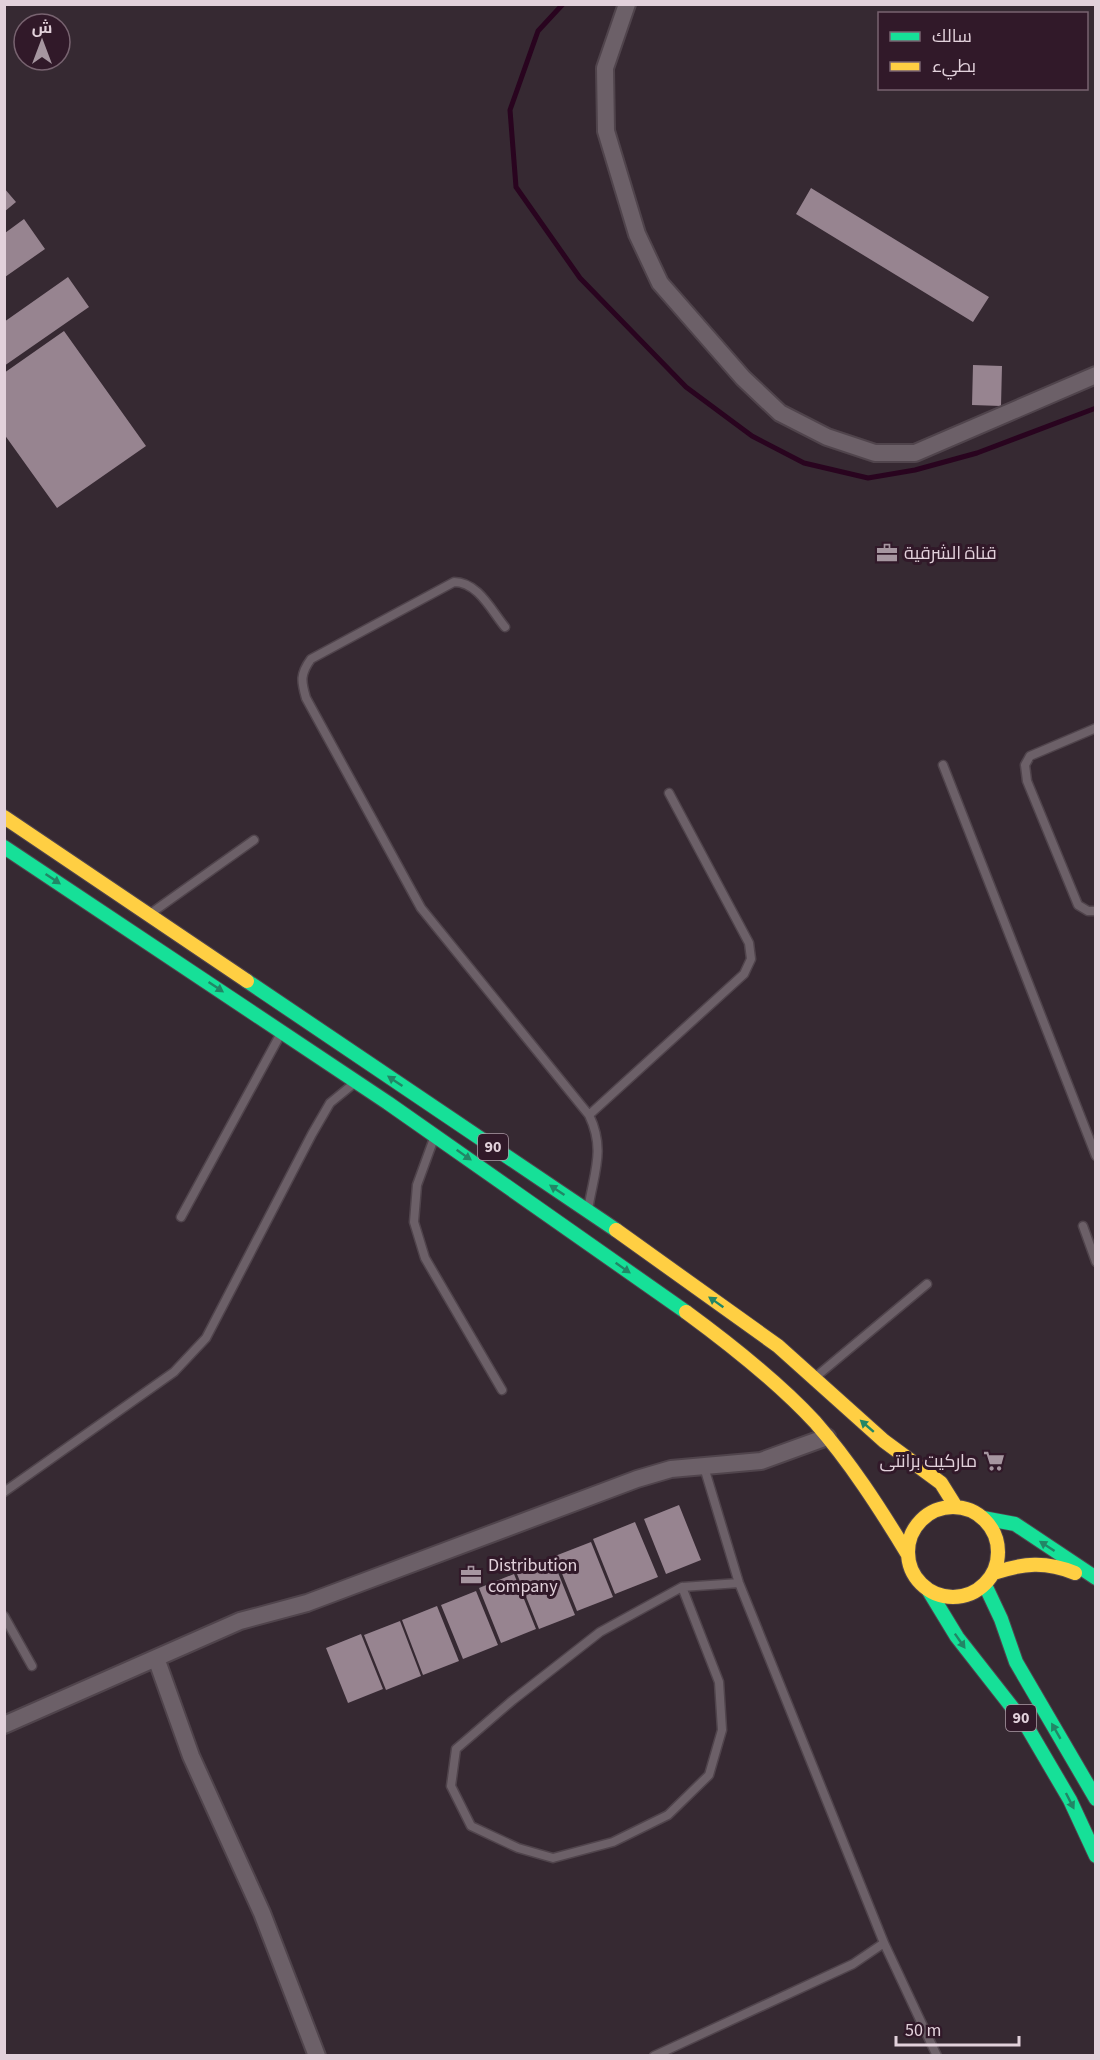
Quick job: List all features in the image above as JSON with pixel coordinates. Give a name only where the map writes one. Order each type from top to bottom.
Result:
[{"type":"main road","name":"90","points":[[4,817],[587,1210],[778,1346],[884,1441],[941,1483],[956,1507]]},
{"type":"main road","name":"90","points":[[4,847],[435,1135],[714,1333],[797,1405],[827,1437],[879,1506],[907,1553],[910,1568],[918,1581],[929,1591],[963,1646],[1026,1725],[1070,1800],[1095,1856]]},
{"type":"main road","points":[[907,1553],[909,1538],[916,1525],[927,1515],[941,1508],[956,1507],[970,1510],[983,1518],[993,1529],[998,1543],[998,1558],[994,1573],[985,1585],[958,1598],[929,1591]]},
{"type":"main road","points":[[983,1518],[1015,1524],[1094,1577]]},
{"type":"main road","points":[[994,1573],[1025,1562],[1057,1564],[1094,1577]]},
{"type":"main road","name":"90","points":[[985,1585],[1001,1619],[1016,1662],[1095,1799]]},
{"type":"street","points":[[627,4],[605,68],[606,131],[637,234],[660,283],[742,378],[780,413],[827,437],[875,453],[915,453],[1095,375]]},
{"type":"street","points":[[4,1725],[240,1621],[307,1603],[637,1479],[671,1469],[761,1461],[827,1437]]},
{"type":"street","points":[[156,1658],[191,1756],[262,1913],[318,2055]]},
{"type":"lane","points":[[505,627],[474,588],[466,582],[454,582],[311,659],[302,671],[301,682],[306,698],[422,908],[589,1115],[598,1133],[599,1146],[587,1210]]},
{"type":"lane","points":[[1095,728],[1030,756],[1025,765],[1027,781],[1078,905],[1095,912]]},
{"type":"lane","points":[[943,765],[1095,1156]]},
{"type":"lane","points":[[589,1115],[744,974],[751,959],[748,944],[669,793]]},
{"type":"lane","points":[[149,915],[254,840]]},
{"type":"lane","points":[[181,1217],[282,1032]]},
{"type":"lane","points":[[4,1492],[174,1372],[206,1338],[330,1103],[357,1082]]},
{"type":"lane","points":[[435,1135],[417,1185],[414,1222],[425,1257],[502,1390]]},
{"type":"lane","points":[[1083,1226],[1095,1262]]},
{"type":"lane","points":[[813,1379],[927,1284]]},
{"type":"lane","points":[[704,1467],[739,1583],[884,1943],[937,2055]]},
{"type":"lane","points":[[682,1587],[719,1682],[722,1730],[709,1775],[668,1815],[613,1842],[553,1858],[518,1848],[471,1826],[451,1786],[456,1749],[513,1700],[600,1632],[682,1587],[739,1583]]},
{"type":"lane","points":[[4,1616],[32,1666]]},
{"type":"lane","points":[[654,2055],[853,1964],[884,1943]]},
{"type":"building","points":[[4,188],[16,202],[4,212]]},
{"type":"building","points":[[811,188],[989,297],[973,322],[796,214]]},
{"type":"building","points":[[24,219],[45,249],[5,277],[5,233]]},
{"type":"building","points":[[68,277],[89,307],[4,366],[4,322]]},
{"type":"building","points":[[64,331],[146,446],[57,508],[4,434],[4,373]]},
{"type":"building","points":[[973,365],[1002,366],[1001,406],[972,405]]},
{"type":"building","points":[[679,1505],[701,1560],[666,1574],[644,1519]]},
{"type":"building","points":[[635,1522],[658,1577],[615,1594],[593,1539]]},
{"type":"building","points":[[591,1542],[613,1597],[577,1611],[555,1556]]},
{"type":"building","points":[[553,1560],[575,1615],[539,1629],[517,1574]]},
{"type":"building","points":[[514,1574],[536,1629],[501,1643],[479,1588]]},
{"type":"building","points":[[476,1591],[498,1645],[463,1659],[441,1605]]},
{"type":"building","points":[[437,1606],[459,1661],[423,1675],[402,1620]]},
{"type":"building","points":[[400,1621],[421,1676],[386,1690],[364,1635]]},
{"type":"building","points":[[361,1634],[383,1689],[348,1703],[326,1648]]},
{"type":"waterway","points":[[563,4],[538,31],[510,110],[516,187],[580,278],[686,387],[752,436],[804,463],[868,478],[915,470],[977,453],[1096,408]]},
{"type":"traffic: fast","points":[[4,847],[388,1103],[686,1312]]},
{"type":"traffic: fast","points":[[247,981],[616,1230]]},
{"type":"traffic: fast","points":[[983,1518],[1015,1524],[1096,1578]]},
{"type":"traffic: fast","points":[[985,1585],[1001,1619],[1016,1662],[1096,1799]]},
{"type":"traffic: fast","points":[[929,1591],[957,1637],[1026,1725],[1070,1800],[1096,1856]]},
{"type":"traffic: slow","points":[[4,817],[247,981]]},
{"type":"traffic: slow","points":[[616,1230],[778,1346],[884,1441],[941,1483],[956,1507]]},
{"type":"traffic: slow","points":[[686,1312],[753,1364],[815,1422],[864,1485],[907,1553]]},
{"type":"traffic: slow","points":[[953,1507],[970,1510],[985,1520],[995,1535],[998,1552],[995,1569],[985,1584],[970,1594],[953,1597],[936,1594],[921,1584],[911,1569],[908,1552],[911,1535],[921,1520],[936,1510],[953,1507]]},
{"type":"traffic: slow","points":[[994,1573],[1025,1565],[1044,1565],[1075,1573]]},
{"type":"place","name":"قناة الشرقية","points":[[887,553]]},
{"type":"place","name":"مارکیت برانتی","points":[[994,1461]]},
{"type":"place","name":"Distribution company","points":[[471,1575]]}]
